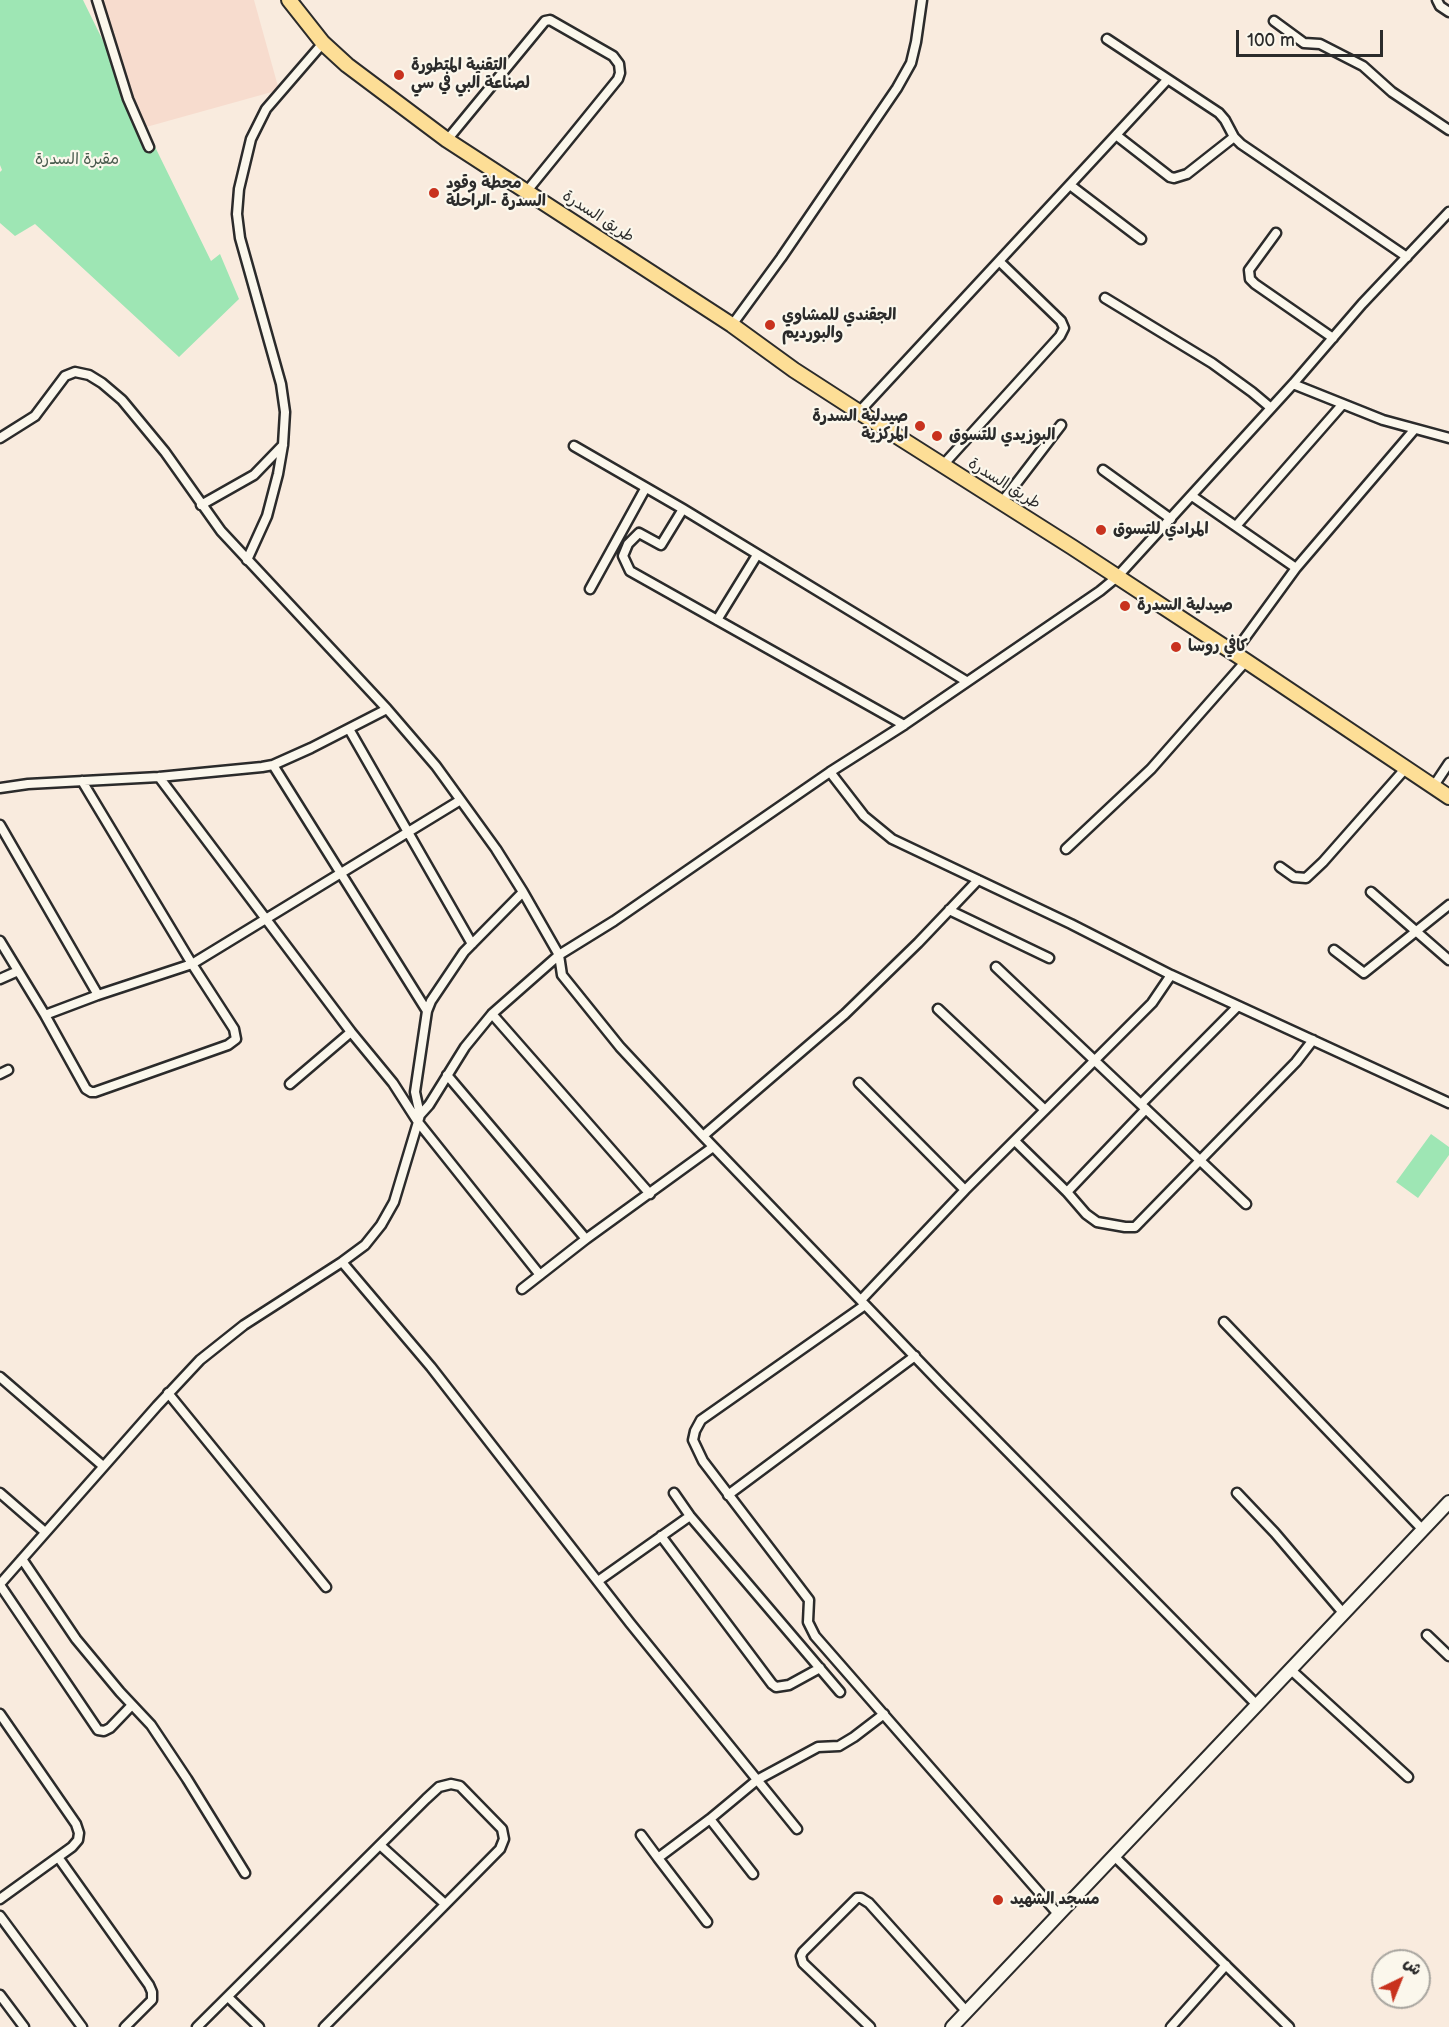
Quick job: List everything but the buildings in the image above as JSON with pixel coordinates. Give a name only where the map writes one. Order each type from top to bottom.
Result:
[{"type":"main road","name":"طريق السدرة","points":[[289,0],[323,43],[374,87],[447,140],[732,325],[794,370],[1246,661],[1449,797]]},
{"type":"street","points":[[98,0],[128,99],[149,147]]},
{"type":"street","points":[[732,325],[781,258],[897,88],[911,63],[922,0]]},
{"type":"street","points":[[1437,0],[1440,6],[1449,12]]},
{"type":"street","points":[[447,140],[544,21],[550,20],[613,56],[619,64],[618,79],[527,191]]},
{"type":"street","points":[[1274,21],[1304,42],[1320,44],[1363,66],[1392,92],[1449,130]]},
{"type":"street","points":[[1107,39],[1219,113],[1240,144],[1407,257]]},
{"type":"street","points":[[247,560],[267,516],[278,474],[285,412],[281,384],[240,238],[237,214],[239,189],[251,139],[266,109],[323,43]]},
{"type":"street","points":[[859,412],[1167,80]]},
{"type":"street","points":[[1116,135],[1174,178],[1186,174],[1234,137]]},
{"type":"street","points":[[1070,185],[1141,239]]},
{"type":"street","points":[[132,1705],[110,1728],[104,1731],[98,1730],[0,1585],[168,1393],[226,1338],[342,1262],[371,1238],[394,1202],[419,1119],[465,1047],[492,1014],[559,955],[614,921],[830,772],[904,725],[1117,577],[1449,212]]},
{"type":"street","points":[[1276,233],[1249,270],[1250,279],[1332,338]]},
{"type":"street","points":[[943,465],[1064,330],[1061,321],[999,261]]},
{"type":"street","points":[[1105,298],[1212,363],[1271,408]]},
{"type":"street","points":[[0,438],[34,416],[65,376],[75,372],[89,375],[122,400],[165,453],[221,531],[387,709],[436,766],[459,801],[496,849],[523,892],[559,955],[562,975],[620,1047],[863,1303],[1256,1704]]},
{"type":"street","points":[[1293,384],[1342,405],[1414,430],[1449,438]]},
{"type":"street","points":[[1236,526],[1342,405]]},
{"type":"street","points":[[1002,502],[1061,425]]},
{"type":"street","points":[[1233,653],[1296,568],[1414,430]]},
{"type":"street","points":[[201,505],[254,475],[283,445]]},
{"type":"street","points":[[574,446],[683,509],[966,681]]},
{"type":"street","points":[[1103,470],[1171,519]]},
{"type":"street","points":[[590,589],[645,489]]},
{"type":"street","points":[[1192,496],[1296,568]]},
{"type":"street","points":[[683,509],[662,545],[639,533],[628,544],[624,551],[624,561],[630,571],[904,725]]},
{"type":"street","points":[[717,620],[757,555]]},
{"type":"street","points":[[1066,849],[1151,769],[1246,661]]},
{"type":"street","points":[[0,788],[28,784],[159,777],[273,765],[387,709]]},
{"type":"street","points":[[349,729],[472,944]]},
{"type":"street","points":[[1433,786],[1449,763]]},
{"type":"street","points":[[273,765],[427,1011]]},
{"type":"street","points":[[1280,867],[1294,877],[1306,878],[1405,769]]},
{"type":"street","points":[[830,772],[864,816],[892,839],[1172,975],[1449,1103]]},
{"type":"street","points":[[159,777],[351,1032],[393,1083],[540,1275]]},
{"type":"street","points":[[0,941],[86,1089],[95,1092],[234,1041],[234,1029],[82,782]]},
{"type":"street","points":[[45,1015],[192,964],[459,801]]},
{"type":"street","points":[[0,825],[98,995]]},
{"type":"street","points":[[703,1137],[845,1014],[978,880]]},
{"type":"street","points":[[419,1119],[415,1092],[427,1011],[447,975],[472,944],[523,892]]},
{"type":"street","points":[[1371,892],[1449,960]]},
{"type":"street","points":[[1334,950],[1364,974],[1449,905]]},
{"type":"street","points":[[949,910],[1049,958]]},
{"type":"street","points":[[996,967],[1246,1204]]},
{"type":"street","points":[[0,979],[18,971]]},
{"type":"street","points":[[1059,1915],[815,1636],[808,1622],[809,1600],[728,1495],[695,1448],[694,1431],[701,1420],[863,1303],[965,1190],[1152,1003],[1172,975]]},
{"type":"street","points":[[1067,1192],[1238,1006]]},
{"type":"street","points":[[938,1009],[1045,1110]]},
{"type":"street","points":[[492,1014],[650,1194]]},
{"type":"street","points":[[290,1084],[351,1032]]},
{"type":"street","points":[[1015,1141],[1086,1214],[1097,1222],[1135,1227],[1296,1062],[1313,1040]]},
{"type":"street","points":[[447,1075],[586,1239]]},
{"type":"street","points":[[859,1083],[965,1190]]},
{"type":"street","points":[[522,1289],[586,1239],[713,1147]]},
{"type":"street","points":[[342,1262],[431,1367],[598,1581],[797,1829]]},
{"type":"street","points":[[1224,1323],[1423,1530]]},
{"type":"street","points":[[728,1495],[915,1356]]},
{"type":"street","points":[[0,1377],[103,1466]]},
{"type":"street","points":[[168,1393],[326,1587]]},
{"type":"street","points":[[0,1493],[45,1533]]},
{"type":"street","points":[[674,1493],[690,1515],[840,1692]]},
{"type":"street","points":[[1237,1493],[1275,1533],[1344,1614]]},
{"type":"street","points":[[952,2027],[1449,1502]]},
{"type":"street","points":[[598,1581],[690,1515]]},
{"type":"street","points":[[661,1536],[772,1684],[776,1687],[789,1685],[820,1668]]},
{"type":"street","points":[[22,1559],[76,1639],[162,1741],[245,1873]]},
{"type":"street","points":[[1427,1635],[1449,1656]]},
{"type":"street","points":[[1290,1669],[1408,1777]]},
{"type":"street","points":[[0,1714],[76,1824],[79,1833],[78,1840],[58,1857],[0,1899]]},
{"type":"street","points":[[658,1858],[758,1780],[818,1748],[839,1746],[884,1714]]},
{"type":"street","points":[[197,2027],[439,1787],[451,1784],[460,1786],[502,1829],[504,1839],[500,1848],[324,2027]]},
{"type":"street","points":[[710,1819],[753,1874]]},
{"type":"street","points":[[641,1835],[707,1922]]},
{"type":"street","points":[[380,1845],[445,1904]]},
{"type":"street","points":[[1114,1856],[1289,2027]]},
{"type":"street","points":[[58,1857],[152,1992],[152,2000],[124,2027]]},
{"type":"street","points":[[870,2027],[803,1963],[801,1956],[856,1898],[869,1903],[967,2012]]},
{"type":"street","points":[[0,1916],[82,2027]]},
{"type":"street","points":[[1171,2027],[1226,1965]]},
{"type":"street","points":[[0,1995],[24,2027]]},
{"type":"street","points":[[228,1996],[259,2027]]},
{"type":"shaded area","points":[[103,0],[254,0],[279,90],[139,129]]},
{"type":"green space","name":"مقبرة السدرة","points":[[0,0],[83,0],[211,261],[220,254],[239,299],[179,357],[35,224],[15,236],[0,223],[0,172],[2,170],[0,165]]},
{"type":"green space","points":[[1431,1134],[1449,1147],[1449,1155],[1418,1198],[1396,1182]]},
{"type":"place","name":"التقنية المتطورة لصناعة البي في سي","points":[[399,75]]},
{"type":"place","name":"محطة وقود السدرة -الراحلة","points":[[434,193]]},
{"type":"place","name":"الجقندي للمشاوي والبورديم","points":[[770,325]]},
{"type":"place","name":"صيدلية السدرة المركزية","points":[[920,426]]},
{"type":"place","name":"البوزيدي للتسوق","points":[[937,436]]},
{"type":"place","name":"المرادي للتسوق","points":[[1101,530]]},
{"type":"place","name":"صيدلية السدرة","points":[[1125,606]]},
{"type":"place","name":"كافي روسا","points":[[1176,647]]},
{"type":"place","name":"مسجد الشهيد","points":[[998,1900]]}]
